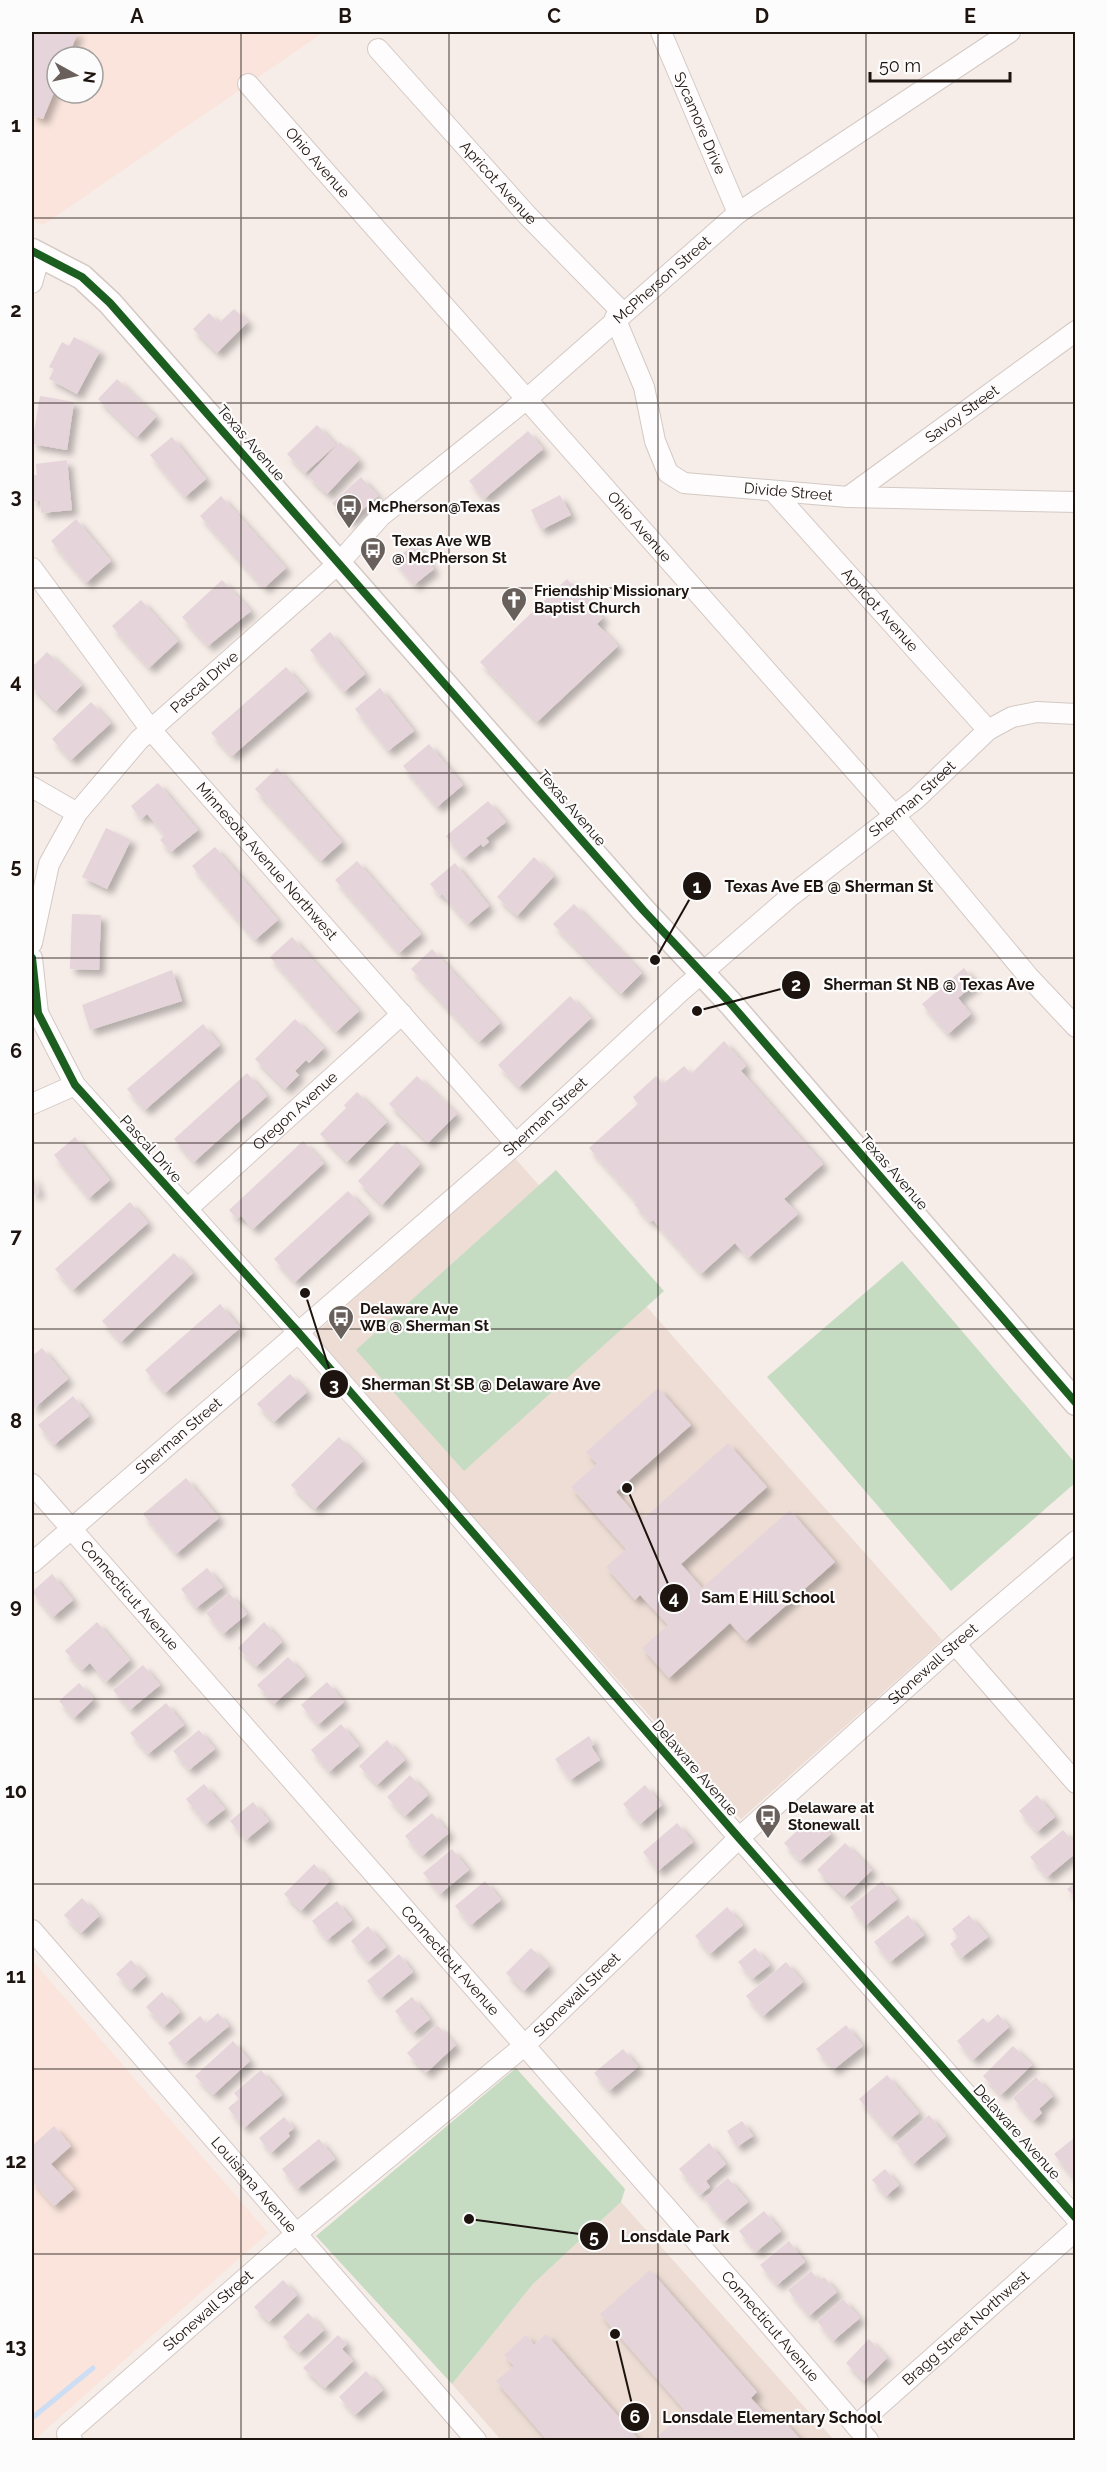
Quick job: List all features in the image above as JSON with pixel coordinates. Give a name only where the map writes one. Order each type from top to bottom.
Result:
[{"type":"street","name":"Sycamore Drive","points":[[661,32],[738,213]]},
{"type":"street","name":"McPherson Street","points":[[339,563],[381,516],[528,398],[619,315],[738,213],[1010,32]]},
{"type":"street","name":"Apricot Avenue","points":[[378,49],[619,315]]},
{"type":"street","name":"Ohio Avenue","points":[[248,84],[528,398],[895,816],[1028,976],[1076,1027]]},
{"type":"street","points":[[32,283],[36,253]]},
{"type":"street","name":"Texas Avenue","points":[[36,253],[82,277],[110,303],[635,901],[702,973],[1076,1403]]},
{"type":"street","name":"Divide Street","points":[[619,315],[644,387],[655,441],[668,472],[684,483],[848,497],[1076,502]]},
{"type":"street","name":"Savoy Street","points":[[848,497],[1076,331]]},
{"type":"street","name":"Apricot Avenue","points":[[773,491],[987,730]]},
{"type":"street","name":"Pascal Drive","points":[[32,943],[49,864],[77,813],[151,730],[339,563]]},
{"type":"street","name":"Minnesota Avenue Northwest","points":[[32,568],[151,730],[516,1144]]},
{"type":"street","name":"Sherman Street","points":[[32,1563],[516,1144],[702,973],[792,895],[917,798],[987,730],[1012,717],[1037,712],[1076,714]]},
{"type":"street","points":[[32,787],[77,813]]},
{"type":"street","name":"Pascal Drive","points":[[32,958],[38,1013],[75,1085],[297,1332]]},
{"type":"street","name":"Oregon Avenue","points":[[187,1209],[402,1014]]},
{"type":"street","points":[[32,1104],[75,1085]]},
{"type":"street","name":"Delaware Avenue","points":[[297,1332],[739,1839],[1076,2218]]},
{"type":"street","name":"Connecticut Avenue","points":[[32,1484],[862,2433]]},
{"type":"street","name":"Stonewall Street","points":[[70,2438],[297,2233],[524,2046],[739,1839],[955,1644],[1076,1541]]},
{"type":"street","points":[[955,1644],[1076,1783]]},
{"type":"street","name":"Louisiana Avenue","points":[[32,1930],[476,2440]]},
{"type":"street","name":"Bragg Street Northwest","points":[[862,2433],[1076,2230]]},
{"type":"shaded area","points":[[32,32],[324,32],[43,225],[32,220]]},
{"type":"shaded area","points":[[513,1156],[942,1640],[741,1819],[313,1336]]},
{"type":"shaded area","points":[[32,1960],[268,2233],[34,2440],[32,2440]]},
{"type":"shaded area","points":[[621,2202],[834,2440],[501,2440],[452,2384],[533,2284]]},
{"type":"green space","points":[[556,1170],[664,1291],[464,1471],[356,1350]]},
{"type":"green space","points":[[902,1261],[1075,1463],[1075,1483],[951,1591],[767,1377]]},
{"type":"green space","points":[[516,2068],[625,2189],[621,2202],[533,2284],[452,2384],[316,2236]]},
{"type":"building","points":[[32,32],[78,32],[73,45],[45,45],[45,105],[49,105],[43,119],[32,115]]},
{"type":"building","points":[[234,309],[248,322],[217,353],[193,329],[209,313],[219,323]]},
{"type":"building","points":[[74,337],[100,351],[77,394],[49,379],[54,369],[49,367],[62,342],[69,346]]},
{"type":"building","points":[[117,379],[156,417],[137,437],[98,399]]},
{"type":"building","points":[[40,396],[74,402],[67,450],[32,444]]},
{"type":"building","points":[[317,425],[336,445],[305,473],[287,454]]},
{"type":"building","points":[[528,431],[543,449],[484,499],[469,481]]},
{"type":"building","points":[[172,437],[206,479],[185,497],[150,455]]},
{"type":"building","points":[[340,442],[359,460],[327,494],[308,476]]},
{"type":"building","points":[[67,460],[72,510],[41,513],[40,501],[33,501],[32,475],[37,475],[36,464]]},
{"type":"building","points":[[361,477],[378,496],[349,522],[332,503]]},
{"type":"building","points":[[560,495],[571,515],[541,530],[531,510]]},
{"type":"building","points":[[221,496],[286,568],[264,588],[200,516]]},
{"type":"building","points":[[76,519],[111,561],[86,583],[51,541]]},
{"type":"building","points":[[415,544],[434,569],[414,585],[394,560]]},
{"type":"building","points":[[567,579],[603,618],[597,624],[618,646],[537,722],[480,662]]},
{"type":"building","points":[[222,580],[251,611],[208,646],[182,617]]},
{"type":"building","points":[[141,600],[178,641],[149,668],[112,626]]},
{"type":"building","points":[[330,632],[365,674],[344,692],[310,650]]},
{"type":"building","points":[[47,652],[82,685],[56,711],[32,687],[32,667]]},
{"type":"building","points":[[286,667],[307,691],[232,756],[211,733]]},
{"type":"building","points":[[380,688],[414,731],[388,751],[355,709]]},
{"type":"building","points":[[91,702],[111,723],[71,760],[52,739]]},
{"type":"building","points":[[429,744],[463,785],[437,807],[403,766]]},
{"type":"building","points":[[277,768],[342,842],[321,861],[255,789]]},
{"type":"building","points":[[158,783],[198,830],[171,852],[160,840],[165,835],[147,814],[141,819],[131,806]]},
{"type":"building","points":[[488,801],[506,822],[486,838],[489,842],[483,847],[481,844],[464,858],[446,836]]},
{"type":"building","points":[[106,828],[131,840],[107,889],[82,877]]},
{"type":"building","points":[[215,847],[278,920],[255,940],[192,866]]},
{"type":"building","points":[[534,857],[554,876],[517,916],[497,897]]},
{"type":"building","points":[[357,861],[421,934],[399,953],[335,880]]},
{"type":"building","points":[[455,863],[489,906],[468,924],[442,894],[440,896],[430,884]]},
{"type":"building","points":[[574,904],[642,973],[621,994],[553,924]]},
{"type":"building","points":[[72,914],[101,915],[99,970],[70,969]]},
{"type":"building","points":[[292,937],[359,1011],[336,1032],[270,957]]},
{"type":"building","points":[[432,949],[500,1023],[479,1042],[411,969]]},
{"type":"building","points":[[964,968],[976,983],[958,998],[971,1014],[948,1034],[922,1004]]},
{"type":"building","points":[[172,970],[182,1001],[90,1030],[82,1005]]},
{"type":"building","points":[[570,996],[591,1018],[519,1087],[498,1065]]},
{"type":"building","points":[[295,1019],[324,1048],[309,1063],[306,1060],[295,1071],[299,1075],[285,1089],[255,1059]]},
{"type":"building","points":[[203,1024],[220,1045],[145,1110],[127,1089]]},
{"type":"building","points":[[724,1041],[746,1066],[741,1071],[823,1164],[784,1199],[798,1214],[748,1258],[735,1243],[701,1274],[653,1220],[650,1222],[634,1204],[637,1202],[589,1148],[638,1104],[633,1097],[656,1076],[663,1084],[684,1066],[691,1074]]},
{"type":"building","points":[[247,1073],[267,1096],[194,1162],[174,1139]]},
{"type":"building","points":[[417,1076],[457,1114],[428,1143],[389,1104]]},
{"type":"building","points":[[357,1092],[387,1122],[347,1162],[320,1134],[346,1108],[344,1105]]},
{"type":"building","points":[[75,1137],[110,1180],[89,1198],[54,1155]]},
{"type":"building","points":[[303,1141],[324,1163],[253,1229],[241,1216],[237,1219],[229,1210]]},
{"type":"building","points":[[397,1141],[420,1164],[382,1205],[358,1181]]},
{"type":"building","points":[[32,1173],[39,1193],[32,1195]]},
{"type":"building","points":[[348,1191],[369,1214],[295,1282],[274,1259]]},
{"type":"building","points":[[130,1202],[148,1223],[73,1290],[55,1269]]},
{"type":"building","points":[[174,1253],[193,1273],[121,1342],[102,1321]]},
{"type":"building","points":[[220,1304],[240,1328],[165,1393],[145,1370]]},
{"type":"building","points":[[42,1348],[68,1379],[32,1410],[32,1367],[34,1365],[32,1356]]},
{"type":"building","points":[[290,1374],[307,1392],[274,1422],[257,1404]]},
{"type":"building","points":[[658,1388],[691,1425],[616,1492],[641,1521],[728,1443],[767,1487],[681,1564],[702,1588],[790,1510],[835,1562],[746,1641],[730,1623],[669,1678],[642,1648],[668,1625],[640,1595],[635,1600],[606,1567],[626,1549],[571,1487],[597,1464],[586,1452]]},
{"type":"building","points":[[73,1396],[89,1416],[54,1445],[38,1425]]},
{"type":"building","points":[[339,1437],[363,1461],[315,1509],[291,1485]]},
{"type":"building","points":[[186,1478],[219,1518],[176,1554],[143,1514]]},
{"type":"building","points":[[207,1568],[223,1587],[196,1608],[181,1589]]},
{"type":"building","points":[[52,1574],[73,1600],[53,1617],[32,1592]]},
{"type":"building","points":[[229,1593],[247,1614],[223,1634],[206,1613]]},
{"type":"building","points":[[97,1622],[130,1660],[106,1682],[90,1663],[82,1670],[65,1651]]},
{"type":"building","points":[[264,1622],[282,1642],[256,1667],[238,1648]]},
{"type":"building","points":[[288,1657],[305,1676],[274,1704],[257,1685]]},
{"type":"building","points":[[143,1665],[160,1685],[130,1710],[113,1690]]},
{"type":"building","points":[[327,1682],[344,1702],[318,1725],[301,1705]]},
{"type":"building","points":[[79,1683],[94,1699],[74,1718],[59,1701]]},
{"type":"building","points":[[166,1703],[184,1725],[148,1754],[130,1733]]},
{"type":"building","points":[[341,1724],[359,1746],[329,1772],[311,1750]]},
{"type":"building","points":[[199,1730],[215,1749],[189,1770],[173,1751]]},
{"type":"building","points":[[589,1736],[594,1744],[591,1746],[600,1760],[570,1780],[555,1759]]},
{"type":"building","points":[[387,1740],[405,1760],[377,1785],[359,1766]]},
{"type":"building","points":[[410,1775],[428,1795],[405,1816],[387,1797]]},
{"type":"building","points":[[204,1784],[225,1809],[206,1824],[186,1799]]},
{"type":"building","points":[[645,1785],[662,1805],[640,1824],[623,1804]]},
{"type":"building","points":[[1037,1795],[1055,1817],[1037,1832],[1019,1811]]},
{"type":"building","points":[[253,1802],[269,1821],[246,1840],[230,1821]]},
{"type":"building","points":[[432,1813],[449,1833],[422,1856],[405,1836]]},
{"type":"building","points":[[808,1821],[814,1829],[821,1823],[831,1834],[800,1861],[784,1843]]},
{"type":"building","points":[[677,1823],[693,1842],[658,1871],[643,1852]]},
{"type":"building","points":[[1063,1830],[1076,1845],[1076,1853],[1047,1877],[1030,1857]]},
{"type":"building","points":[[845,1843],[872,1870],[844,1897],[817,1870]]},
{"type":"building","points":[[452,1849],[469,1870],[440,1894],[423,1873]]},
{"type":"building","points":[[314,1864],[330,1881],[301,1911],[284,1894]]},
{"type":"building","points":[[485,1881],[501,1900],[471,1925],[455,1906]]},
{"type":"building","points":[[882,1881],[897,1899],[865,1926],[850,1907]]},
{"type":"building","points":[[1076,1882],[1076,1899],[1067,1889]]},
{"type":"building","points":[[82,1898],[99,1916],[81,1933],[64,1915]]},
{"type":"building","points":[[337,1901],[352,1920],[327,1940],[312,1921]]},
{"type":"building","points":[[727,1907],[743,1925],[710,1954],[695,1936]]},
{"type":"building","points":[[908,1915],[924,1935],[890,1962],[874,1942]]},
{"type":"building","points":[[969,1915],[988,1937],[961,1958],[950,1944],[958,1937],[952,1929]]},
{"type":"building","points":[[368,1926],[386,1947],[368,1962],[351,1941]]},
{"type":"building","points":[[531,1948],[549,1966],[524,1991],[506,1973]]},
{"type":"building","points":[[755,1948],[770,1965],[752,1979],[738,1962]]},
{"type":"building","points":[[399,1954],[413,1972],[381,1998],[367,1981]]},
{"type":"building","points":[[131,1960],[146,1976],[131,1990],[116,1974]]},
{"type":"building","points":[[786,1962],[803,1982],[763,2016],[746,1996]]},
{"type":"building","points":[[162,1992],[180,2012],[164,2027],[146,2007]]},
{"type":"building","points":[[412,1997],[430,2019],[413,2033],[395,2011]]},
{"type":"building","points":[[218,2013],[229,2026],[185,2063],[168,2043],[200,2016],[206,2023]]},
{"type":"building","points":[[998,2014],[1009,2027],[973,2060],[957,2041],[983,2018],[988,2023]]},
{"type":"building","points":[[437,2025],[456,2045],[426,2073],[407,2053]]},
{"type":"building","points":[[846,2025],[863,2046],[833,2070],[816,2049]]},
{"type":"building","points":[[233,2041],[250,2061],[213,2095],[195,2076]]},
{"type":"building","points":[[1013,2046],[1032,2065],[1001,2095],[983,2076]]},
{"type":"building","points":[[623,2049],[638,2067],[609,2091],[594,2073]]},
{"type":"building","points":[[261,2070],[282,2095],[244,2128],[228,2108],[239,2099],[234,2093]]},
{"type":"building","points":[[887,2075],[919,2113],[891,2137],[859,2099]]},
{"type":"building","points":[[1036,2077],[1053,2096],[1039,2109],[1042,2113],[1033,2121],[1013,2098]]},
{"type":"building","points":[[929,2115],[946,2136],[913,2164],[896,2143]]},
{"type":"building","points":[[284,2117],[294,2128],[288,2133],[290,2136],[271,2153],[259,2138]]},
{"type":"building","points":[[742,2121],[753,2136],[737,2147],[727,2131]]},
{"type":"building","points":[[54,2126],[71,2146],[51,2164],[74,2189],[54,2206],[32,2181],[32,2141],[34,2144]]},
{"type":"building","points":[[1074,2138],[1076,2140],[1076,2181],[1054,2154]]},
{"type":"building","points":[[319,2139],[335,2159],[297,2189],[282,2169]]},
{"type":"building","points":[[709,2143],[726,2164],[706,2181],[710,2187],[700,2195],[679,2169]]},
{"type":"building","points":[[885,2169],[899,2185],[886,2196],[872,2180]]},
{"type":"building","points":[[728,2178],[748,2202],[724,2222],[704,2198]]},
{"type":"building","points":[[764,2211],[781,2231],[756,2252],[739,2231]]},
{"type":"building","points":[[789,2241],[805,2262],[777,2285],[760,2265]]},
{"type":"building","points":[[650,2270],[757,2392],[751,2398],[769,2418],[776,2412],[801,2440],[653,2440],[686,2412],[600,2314]]},
{"type":"building","points":[[811,2271],[819,2281],[824,2277],[837,2292],[809,2316],[788,2290]]},
{"type":"building","points":[[283,2280],[297,2295],[269,2322],[254,2307]]},
{"type":"building","points":[[843,2299],[860,2318],[833,2341],[817,2321]]},
{"type":"building","points":[[308,2313],[324,2330],[299,2353],[283,2337]]},
{"type":"building","points":[[546,2334],[639,2440],[547,2440],[496,2381],[514,2366],[504,2355],[526,2335],[534,2345]]},
{"type":"building","points":[[338,2335],[347,2344],[342,2349],[353,2361],[325,2388],[303,2368]]},
{"type":"building","points":[[869,2339],[887,2358],[864,2381],[846,2363]]},
{"type":"building","points":[[366,2371],[383,2390],[355,2415],[339,2397]]},
{"type":"waterway","points":[[32,2418],[93,2368]]},
{"type":"cycle path","points":[[32,251],[82,277],[110,303],[643,910],[731,1004],[1076,1403]]},
{"type":"cycle path","points":[[32,958],[38,1013],[75,1085],[298,1332],[739,1838],[1076,2218]]},
{"type":"place","name":"McPherson@Texas","points":[[349,530]]},
{"type":"place","name":"Texas Ave WB @ McPherson St","points":[[373,573]]},
{"type":"place","name":"Friendship Missionary Baptist Church","points":[[514,623]]},
{"type":"place","name":"Texas Ave EB @ Sherman St","points":[[655,960]]},
{"type":"place","name":"Sherman St NB @ Texas Ave","points":[[697,1011]]},
{"type":"place","name":"Sherman St SB @ Delaware Ave","points":[[305,1293]]},
{"type":"place","name":"Delaware Ave WB @ Sherman St","points":[[341,1341]]},
{"type":"place","name":"Sam E Hill School","points":[[627,1488]]},
{"type":"place","name":"Delaware at Stonewall","points":[[768,1840]]},
{"type":"place","name":"Lonsdale Park","points":[[469,2219]]},
{"type":"place","name":"Lonsdale Elementary School","points":[[615,2334]]}]
